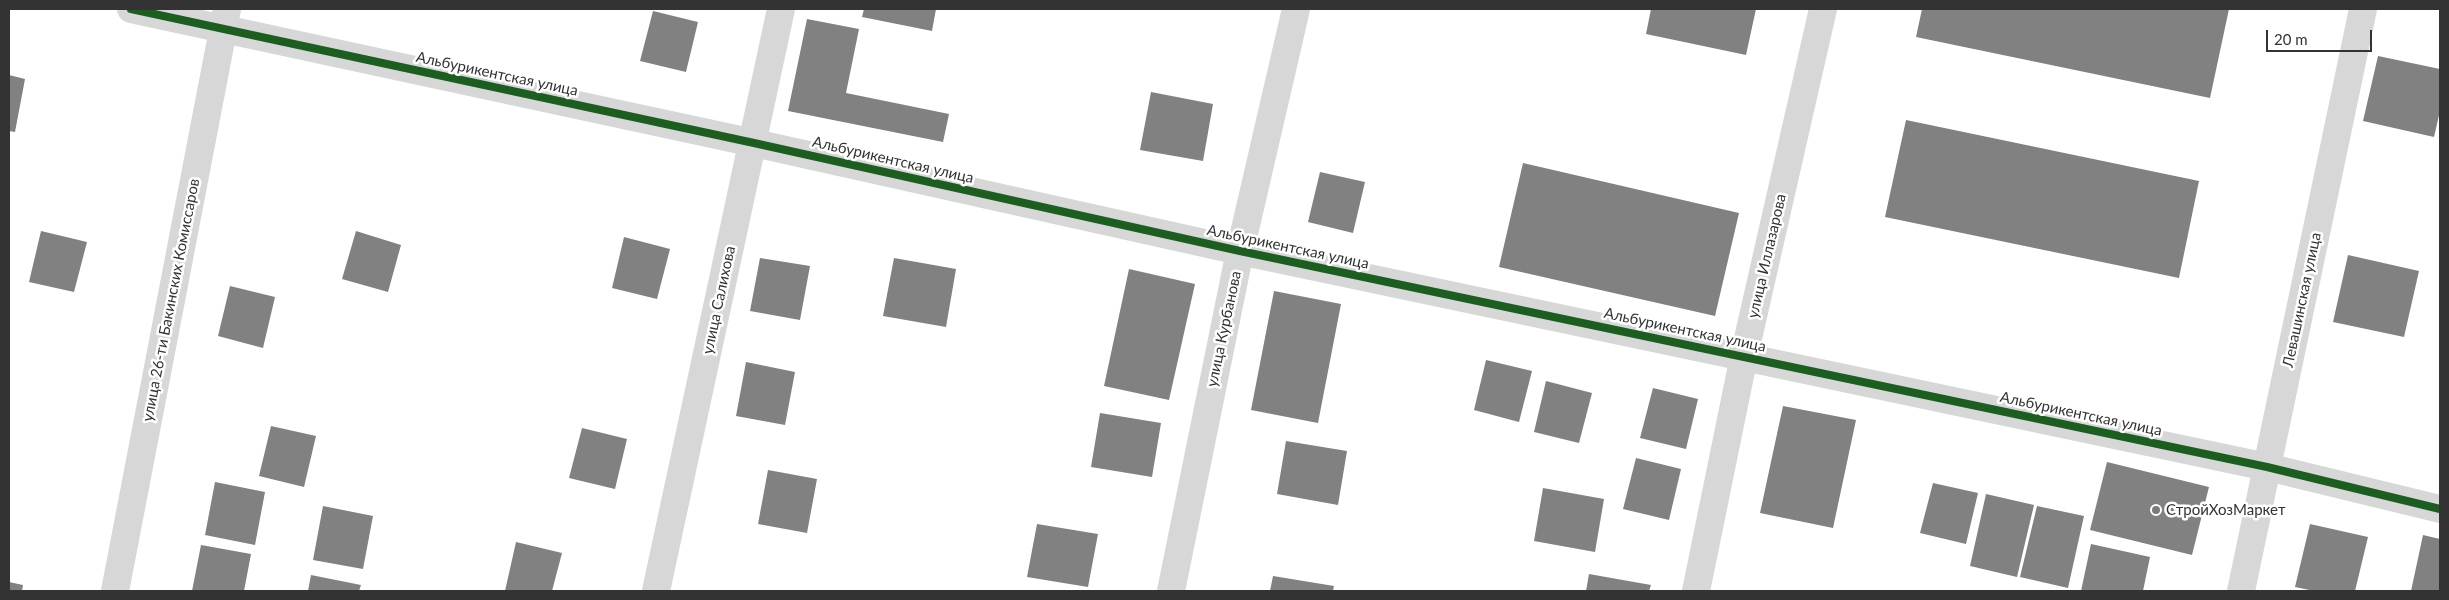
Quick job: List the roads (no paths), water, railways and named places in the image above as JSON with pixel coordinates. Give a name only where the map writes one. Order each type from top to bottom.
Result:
[{"type":"street","name":"Альбурикентская улица","points":[[132,9],[225,19],[754,143],[1240,251],[2267,467],[2440,509]]},
{"type":"street","name":"улица Салихова","points":[[656,591],[782,9]]},
{"type":"street","name":"улица Курбанова","points":[[1171,591],[1240,251],[1296,9]]},
{"type":"street","name":"улица Иллазарова","points":[[1696,591],[1744,356],[1822,9]]},
{"type":"street","name":"Левашинская улица","points":[[2241,591],[2362,9]]},
{"type":"street","name":"улица 26-ти Бакинских Комиссаров","points":[[115,591],[225,19]]},
{"type":"place","name":"СтройХозМаркет","points":[[2156,510]]}]
